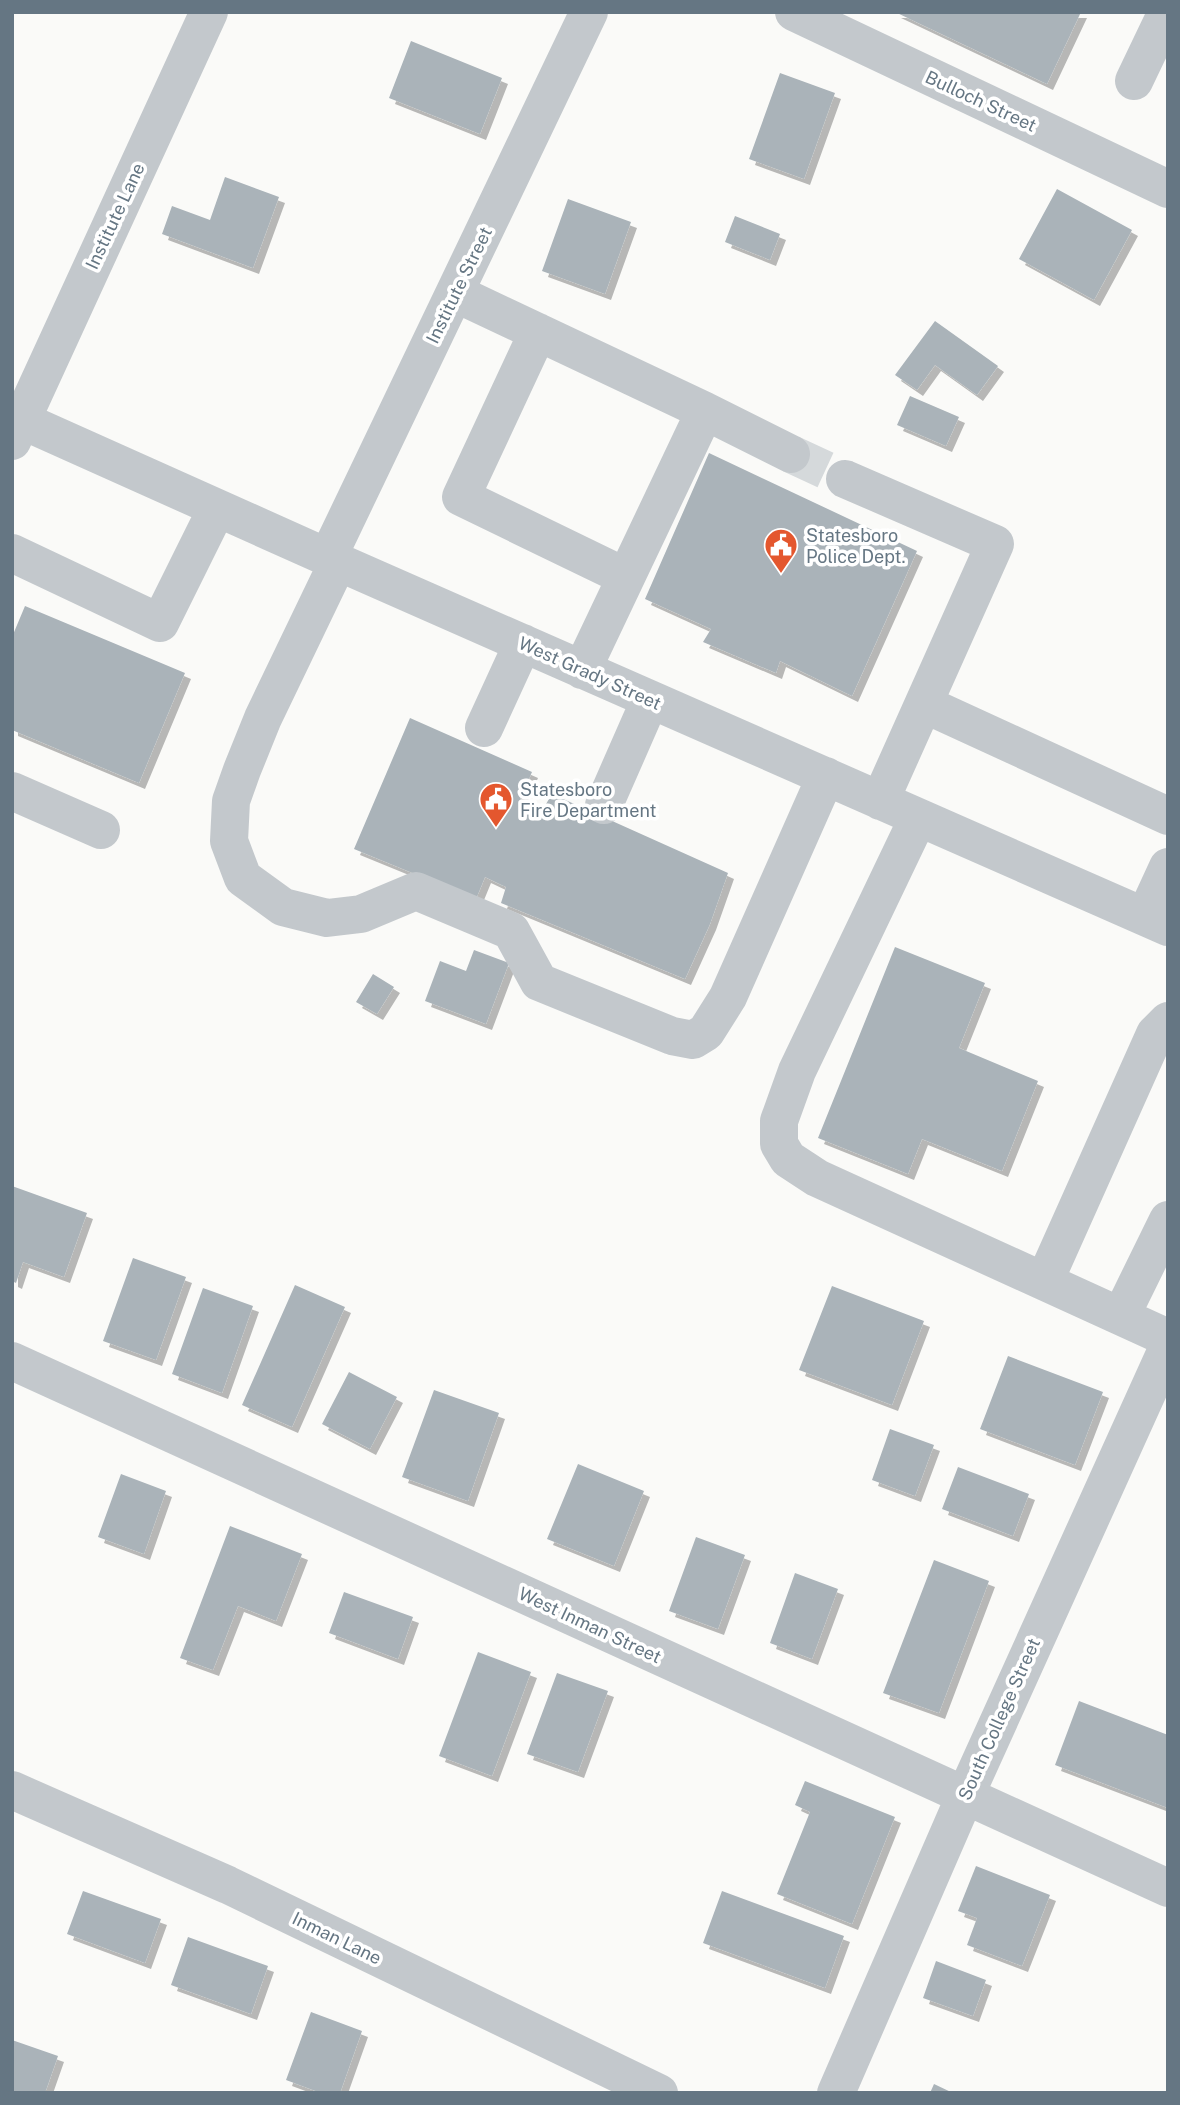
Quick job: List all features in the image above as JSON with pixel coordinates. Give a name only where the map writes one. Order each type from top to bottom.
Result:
[{"type":"street","name":"Institute Lane","points":[[15,426],[209,12]]},
{"type":"street","name":"Institute Street","points":[[589,12],[455,293],[263,718],[232,801],[229,841],[243,878],[284,907],[327,918],[361,914],[416,891],[511,931],[539,982],[672,1036],[693,1040],[706,1032],[728,998],[826,776]]},
{"type":"street","name":"Bulloch Street","points":[[794,12],[1168,189]]},
{"type":"street","points":[[1134,81],[1167,12]]},
{"type":"street","points":[[455,293],[791,454]]},
{"type":"street","points":[[538,332],[460,497],[626,577]]},
{"type":"street","points":[[582,670],[705,411]]},
{"type":"street","name":"West Grady Street","points":[[15,426],[217,508],[1156,922]]},
{"type":"street","points":[[845,479],[995,544],[880,800]]},
{"type":"street","points":[[12,553],[160,623],[217,508]]},
{"type":"street","points":[[484,728],[523,643]]},
{"type":"street","points":[[604,805],[650,699]]},
{"type":"street","points":[[924,704],[1168,816]]},
{"type":"street","points":[[12,791],[100,830]]},
{"type":"street","points":[[918,818],[797,1071],[779,1121],[779,1144],[788,1159],[817,1178],[1168,1338]]},
{"type":"street","points":[[1156,922],[1168,867]]},
{"type":"street","points":[[1045,1280],[1155,1034],[1168,1021]]},
{"type":"street","points":[[1121,1316],[1168,1220]]},
{"type":"street","name":"South College Street","points":[[836,2093],[965,1796],[1168,1347]]},
{"type":"street","name":"West Inman Street","points":[[12,1361],[1168,1888]]},
{"type":"street","name":"Inman Lane","points":[[12,1790],[228,1885],[659,2093]]},
{"type":"building","points":[[895,12],[1081,12],[1047,84]]},
{"type":"building","points":[[411,41],[502,78],[480,134],[389,98]]},
{"type":"building","points":[[780,73],[835,93],[804,179],[749,159]]},
{"type":"building","points":[[225,177],[279,197],[253,268],[162,234],[172,206],[210,220]]},
{"type":"building","points":[[1057,189],[1132,230],[1094,300],[1019,259]]},
{"type":"building","points":[[568,199],[631,222],[605,294],[542,271]]},
{"type":"building","points":[[735,216],[780,234],[770,260],[725,242]]},
{"type":"building","points":[[935,321],[998,366],[977,395],[935,365],[917,390],[895,375]]},
{"type":"building","points":[[910,396],[959,417],[946,446],[897,425]]},
{"type":"building","name":"Statesboro Police Dept.","points":[[709,453],[917,551],[852,696],[780,661],[776,673],[703,642],[711,629],[645,599]]},
{"type":"building","points":[[25,606],[185,673],[139,783],[12,730],[12,637]]},
{"type":"building","name":"Statesboro Fire Department","points":[[410,718],[532,772],[520,799],[543,809],[552,794],[728,873],[710,924],[685,979],[501,903],[506,887],[485,877],[476,899],[354,849]]},
{"type":"building","points":[[895,947],[985,983],[959,1048],[1038,1081],[1002,1171],[922,1139],[908,1174],[818,1138]]},
{"type":"building","points":[[474,950],[509,963],[486,1024],[425,1001],[440,961],[466,971]]},
{"type":"building","points":[[373,974],[394,987],[377,1014],[356,1002]]},
{"type":"building","points":[[12,1186],[87,1213],[64,1277],[23,1262],[16,1283],[12,1281]]},
{"type":"building","points":[[133,1258],[186,1277],[156,1360],[103,1341]]},
{"type":"building","points":[[295,1285],[345,1307],[292,1427],[242,1405]]},
{"type":"building","points":[[832,1286],[924,1321],[892,1405],[799,1370]]},
{"type":"building","points":[[203,1288],[253,1306],[222,1393],[172,1374]]},
{"type":"building","points":[[1008,1356],[1103,1392],[1075,1465],[980,1429]]},
{"type":"building","points":[[349,1372],[397,1397],[370,1449],[322,1424]]},
{"type":"building","points":[[434,1390],[499,1413],[468,1501],[402,1477]]},
{"type":"building","points":[[890,1429],[934,1445],[915,1496],[872,1480]]},
{"type":"building","points":[[578,1464],[644,1491],[614,1566],[547,1539]]},
{"type":"building","points":[[958,1467],[1029,1494],[1013,1536],[942,1509]]},
{"type":"building","points":[[121,1474],[166,1491],[144,1554],[98,1537]]},
{"type":"building","points":[[230,1526],[302,1554],[276,1621],[238,1606],[213,1670],[180,1658]]},
{"type":"building","points":[[696,1537],[745,1555],[718,1629],[669,1611]]},
{"type":"building","points":[[934,1560],[989,1581],[939,1713],[883,1693]]},
{"type":"building","points":[[795,1573],[838,1589],[812,1659],[770,1643]]},
{"type":"building","points":[[344,1592],[413,1617],[398,1659],[329,1633]]},
{"type":"building","points":[[478,1652],[531,1672],[492,1776],[439,1756]]},
{"type":"building","points":[[557,1673],[608,1691],[578,1772],[527,1754]]},
{"type":"building","points":[[1079,1701],[1168,1735],[1168,1808],[1055,1765]]},
{"type":"building","points":[[805,1781],[895,1817],[852,1924],[777,1894],[810,1812],[795,1805]]},
{"type":"building","points":[[976,1866],[1050,1895],[1022,1966],[967,1945],[977,1918],[958,1911]]},
{"type":"building","points":[[83,1891],[161,1919],[145,1963],[67,1934]]},
{"type":"building","points":[[722,1891],[844,1936],[825,1988],[703,1943]]},
{"type":"building","points":[[188,1937],[268,1966],[251,2014],[171,1985]]},
{"type":"building","points":[[936,1961],[986,1980],[973,2016],[923,1998]]},
{"type":"building","points":[[311,2012],[362,2031],[340,2093],[321,2093],[286,2080]]},
{"type":"building","points":[[12,2040],[58,2056],[45,2093],[12,2093]]},
{"type":"building","points":[[934,2084],[953,2093],[930,2093]]},
{"type":"tunnel","points":[[791,454],[845,479]]},
{"type":"place","name":"Statesboro Police Dept.","points":[[781,575]]},
{"type":"place","name":"Statesboro Fire Department","points":[[496,829]]}]
